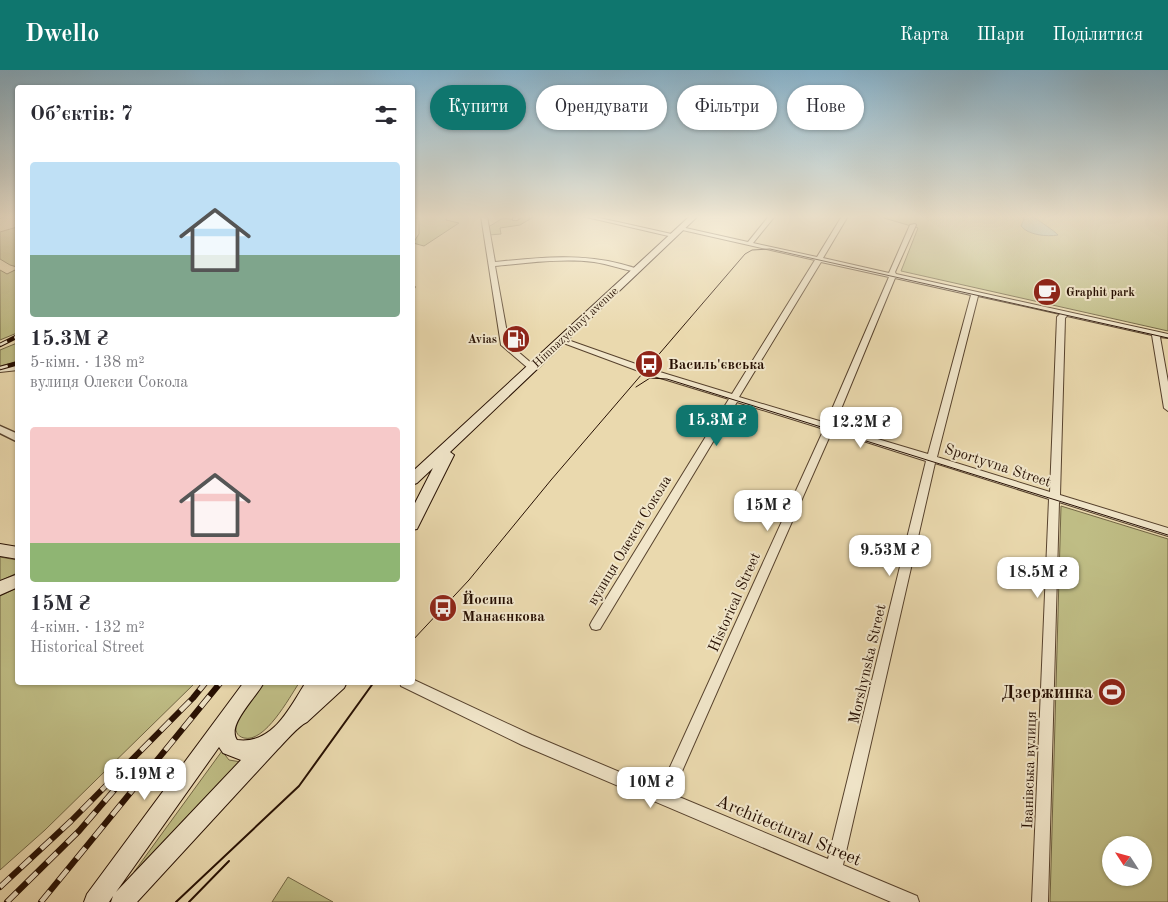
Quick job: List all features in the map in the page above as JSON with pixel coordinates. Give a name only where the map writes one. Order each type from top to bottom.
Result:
[{"type":"main road","name":"Himnazychnyi avenue","points":[[415,477],[652,255]]},
{"type":"main road","name":"Himnazychnyi avenue","points":[[415,519],[433,480],[457,439]]},
{"type":"main road","points":[[0,550],[15,552]]},
{"type":"main road","points":[[0,588],[15,581]]},
{"type":"main road","points":[[95,902],[253,685]]},
{"type":"main road","points":[[287,728],[315,685]]},
{"type":"main road","points":[[122,902],[270,744],[335,685]]},
{"type":"main road","points":[[225,723],[224,736],[230,746],[236,751],[251,750],[270,744]]},
{"type":"street","points":[[490,255],[505,344],[532,367]]},
{"type":"street","points":[[802,255],[1168,336]]},
{"type":"street","name":"вулиця Олекси Сокола","points":[[596,625],[820,255]]},
{"type":"street","name":"Historical Street","points":[[663,798],[829,427],[900,255]]},
{"type":"street","points":[[492,264],[540,259],[574,259],[602,262],[636,270]]},
{"type":"street","name":"Morshynska Street","points":[[834,868],[931,458],[975,293]]},
{"type":"street","name":"Іванівська вулиця","points":[[1040,902],[1061,317],[1067,313]]},
{"type":"street","points":[[1156,333],[1168,408]]},
{"type":"street","name":"Sportyvna Street","points":[[562,341],[646,371],[1168,532]]},
{"type":"street","points":[[0,370],[15,367]]},
{"type":"street","points":[[0,429],[15,437]]},
{"type":"street","name":"Architectural Street","points":[[412,685],[527,740],[911,902]]},
{"type":"shaded area","points":[[0,255],[15,255],[15,266],[10,265],[0,259]]},
{"type":"shaded area","points":[[907,255],[1168,255],[1168,331],[901,271]]},
{"type":"shaded area","points":[[0,270],[7,274],[15,270],[15,334],[0,340]]},
{"type":"shaded area","points":[[15,344],[15,362],[0,366],[0,350]]},
{"type":"shaded area","name":"Дзержинка","points":[[1061,506],[1168,539],[1168,902],[1050,902]]},
{"type":"shaded area","points":[[0,557],[15,560],[15,574],[0,581]]},
{"type":"shaded area","points":[[15,589],[15,685],[193,685],[45,830],[0,870],[0,596]]},
{"type":"shaded area","points":[[262,685],[298,685],[276,718],[260,734],[252,738],[241,737],[237,732],[236,723]]},
{"type":"shaded area","points":[[222,751],[229,760],[241,762],[134,872]]},
{"type":"shaded area","points":[[288,877],[333,902],[272,902]]},
{"type":"tram line","points":[[415,638],[469,580],[551,480],[744,255]]},
{"type":"tram line","points":[[796,255],[1168,338]]},
{"type":"tram line","points":[[636,387],[650,378],[667,379],[1168,535]]},
{"type":"tram line","points":[[176,902],[299,786],[372,685]]},
{"type":"tram line","points":[[189,902],[229,861]]},
{"type":"railway","points":[[0,345],[15,338]]},
{"type":"railway","points":[[0,368],[15,364]]},
{"type":"railway","points":[[0,887],[71,821],[193,698],[204,685]]},
{"type":"railway","points":[[41,902],[219,685]]},
{"type":"railway","points":[[7,902],[79,831],[135,766]]},
{"type":"place","name":"Graphit park","points":[[1047,292]]},
{"type":"place","name":"Avias","points":[[516,339]]},
{"type":"place","name":"Василь'євська","points":[[649,364]]},
{"type":"place","name":"Йосипа Манаєнкова","points":[[443,608]]},
{"type":"place","name":"Дзержинка","points":[[1112,692]]}]
